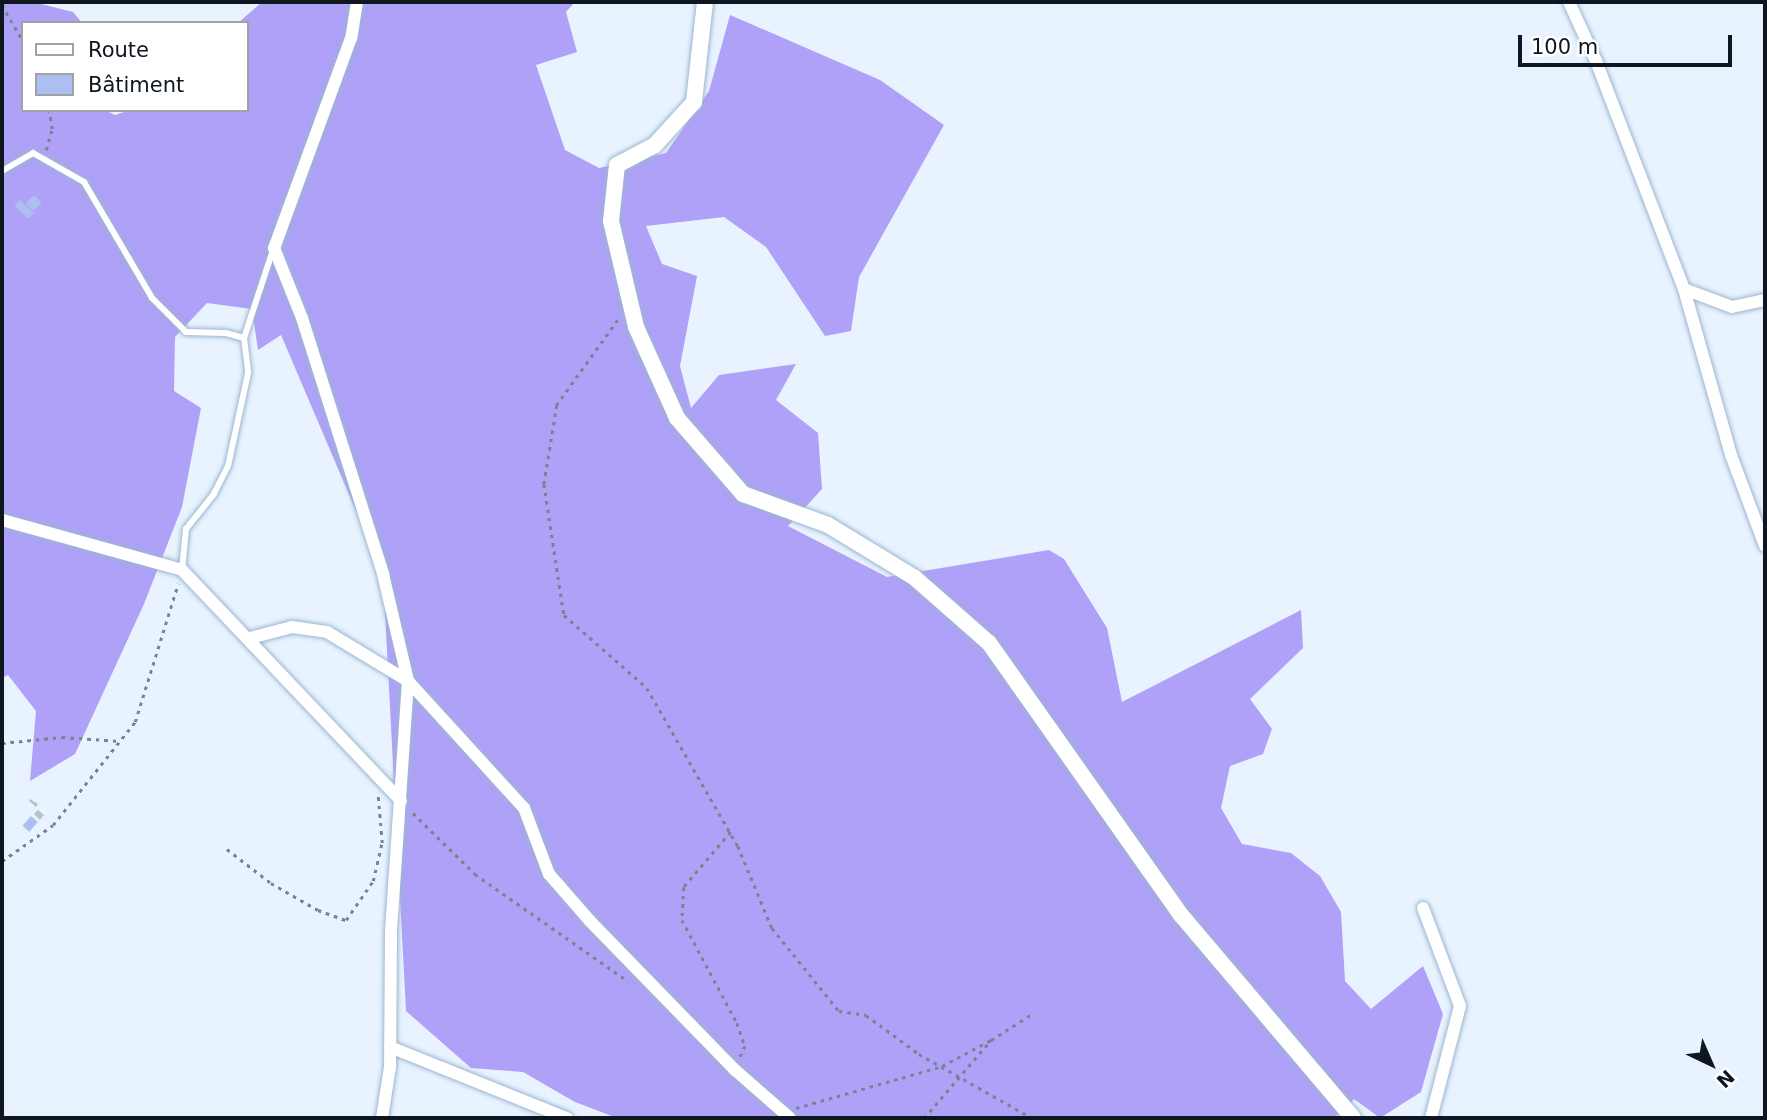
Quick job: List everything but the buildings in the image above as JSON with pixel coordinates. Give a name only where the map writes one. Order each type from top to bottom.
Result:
[{"type":"street","points":[[357,2],[346,51],[274,248],[302,318],[379,562],[408,681],[391,932],[390,1046],[382,1118]]},
{"type":"street","points":[[705,2],[694,102],[655,145],[617,165],[611,221],[636,327],[677,418],[743,494],[828,526],[915,578],[989,643],[1181,915],[1353,1118]]},
{"type":"street","points":[[1569,2],[1597,61],[1684,289],[1731,455],[1765,546]]},
{"type":"street","points":[[1684,289],[1732,307],[1765,300]]},
{"type":"street","points":[[2,520],[182,570],[250,638],[401,801]]},
{"type":"street","points":[[250,638],[292,627],[327,632],[408,681],[524,808],[550,874],[735,1070],[786,1115]]},
{"type":"street","points":[[1423,908],[1460,1006],[1430,1118]]},
{"type":"street","points":[[390,1046],[562,1117]]},
{"type":"lane","points":[[2,171],[33,153],[84,182],[152,298],[186,332],[226,332],[244,338]]},
{"type":"lane","points":[[182,570],[186,529],[214,494],[228,466],[248,373],[244,338],[274,248]]},
{"type":"path","points":[[2,5],[21,38]]},
{"type":"path","points":[[43,160],[52,129],[49,112]]},
{"type":"path","points":[[631,302],[557,405],[544,484],[551,555],[564,615],[647,688],[730,832],[772,928],[839,1011],[866,1015],[942,1066],[1032,1118]]},
{"type":"path","points":[[2,861],[53,825],[135,722],[182,570]]},
{"type":"path","points":[[2,743],[62,737],[120,741]]},
{"type":"path","points":[[227,849],[271,883],[318,911],[346,920],[373,881],[382,843],[375,776]]},
{"type":"path","points":[[401,801],[475,874],[637,987]]},
{"type":"path","points":[[730,832],[684,887],[682,920],[697,941],[745,1045],[735,1070]]},
{"type":"path","points":[[786,1115],[942,1066],[991,1041],[1032,1014]]},
{"type":"path","points":[[924,1118],[991,1041]]},
{"type":"shaded area","points":[[2,2],[33,2],[73,12],[80,21],[21,21],[21,112],[109,112],[115,115],[124,112],[248,112],[248,21],[240,21],[262,2],[575,2],[566,12],[577,52],[536,65],[565,150],[599,168],[666,153],[709,91],[730,15],[880,80],[944,125],[859,277],[851,331],[825,336],[766,247],[724,217],[646,226],[662,264],[697,276],[680,366],[691,408],[719,375],[796,364],[776,400],[818,433],[822,489],[788,526],[887,577],[1049,550],[1064,559],[1107,628],[1122,702],[1301,610],[1303,648],[1250,699],[1272,729],[1263,754],[1230,766],[1221,808],[1242,844],[1291,853],[1320,876],[1341,912],[1345,981],[1371,1009],[1423,966],[1443,1014],[1421,1092],[1380,1118],[1354,1099],[1334,1118],[617,1118],[575,1102],[523,1072],[471,1068],[406,1011],[383,574],[281,335],[258,350],[252,309],[207,303],[175,337],[174,391],[201,408],[182,507],[144,604],[75,754],[30,781],[36,711],[8,675],[2,678]]}]
